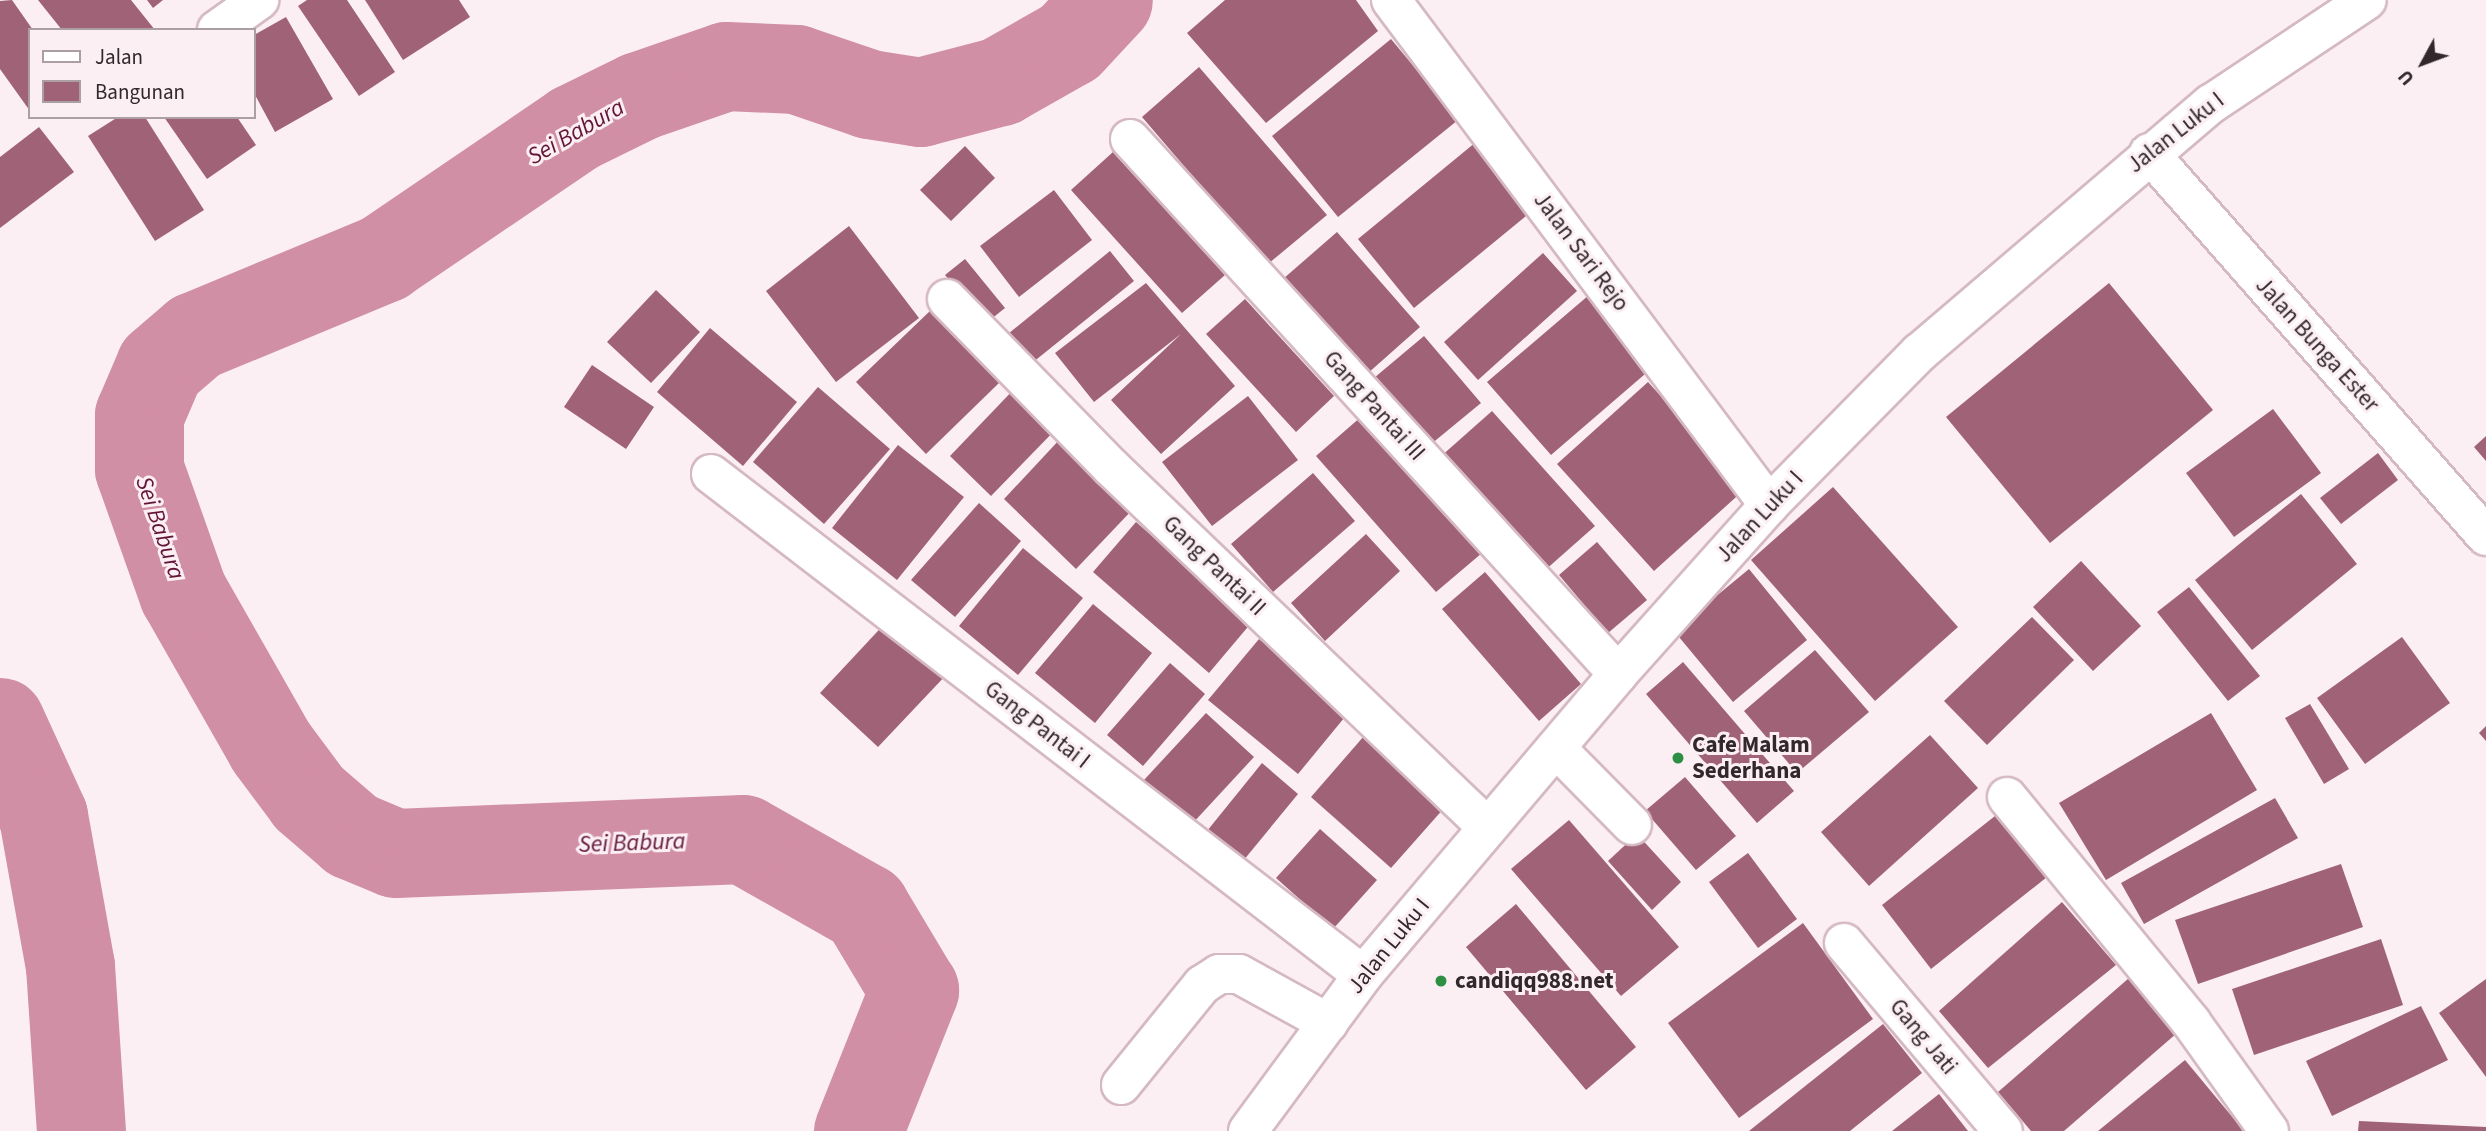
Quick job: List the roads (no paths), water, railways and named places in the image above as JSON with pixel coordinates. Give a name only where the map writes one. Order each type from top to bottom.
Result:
[{"type":"street","points":[[220,28],[259,0]]},
{"type":"street","name":"Jalan Sari Rejo","points":[[1391,0],[1769,505]]},
{"type":"street","name":"Jalan Luku I","points":[[1248,1131],[1363,975],[1618,674],[1769,505],[1919,353],[2149,153],[2367,0]]},
{"type":"street","name":"Gang Pantai III","points":[[1130,139],[1618,674]]},
{"type":"street","name":"Jalan Bunga Ester","points":[[2149,153],[2486,536]]},
{"type":"street","name":"Gang Pantai II","points":[[947,299],[1111,467],[1487,827]]},
{"type":"street","name":"Gang Pantai I","points":[[711,474],[1363,975]]},
{"type":"street","points":[[1556,748],[1632,825]]},
{"type":"street","points":[[2007,797],[2191,1023],[2269,1131]]},
{"type":"street","name":"Gang Jati","points":[[1844,943],[2003,1131]]},
{"type":"street","points":[[1121,1085],[1202,985],[1219,974],[1239,974],[1328,1023]]},
{"type":"waterway","name":"Sei Babura","points":[[858,1131],[914,990],[865,908],[743,839],[395,853],[352,835],[309,798],[271,747],[183,593],[139,469],[139,415],[160,366],[195,336],[383,258],[574,128],[639,96],[726,66],[796,69],[869,94],[920,102],[1000,81],[1069,42],[1108,0]]},
{"type":"waterway","name":"Sei Babura","points":[[0,722],[43,816],[70,966],[81,1131]]},
{"type":"place","name":"Cafe Malam Sederhana","points":[[1678,758]]},
{"type":"place","name":"candiqq988.net","points":[[1441,981]]}]
